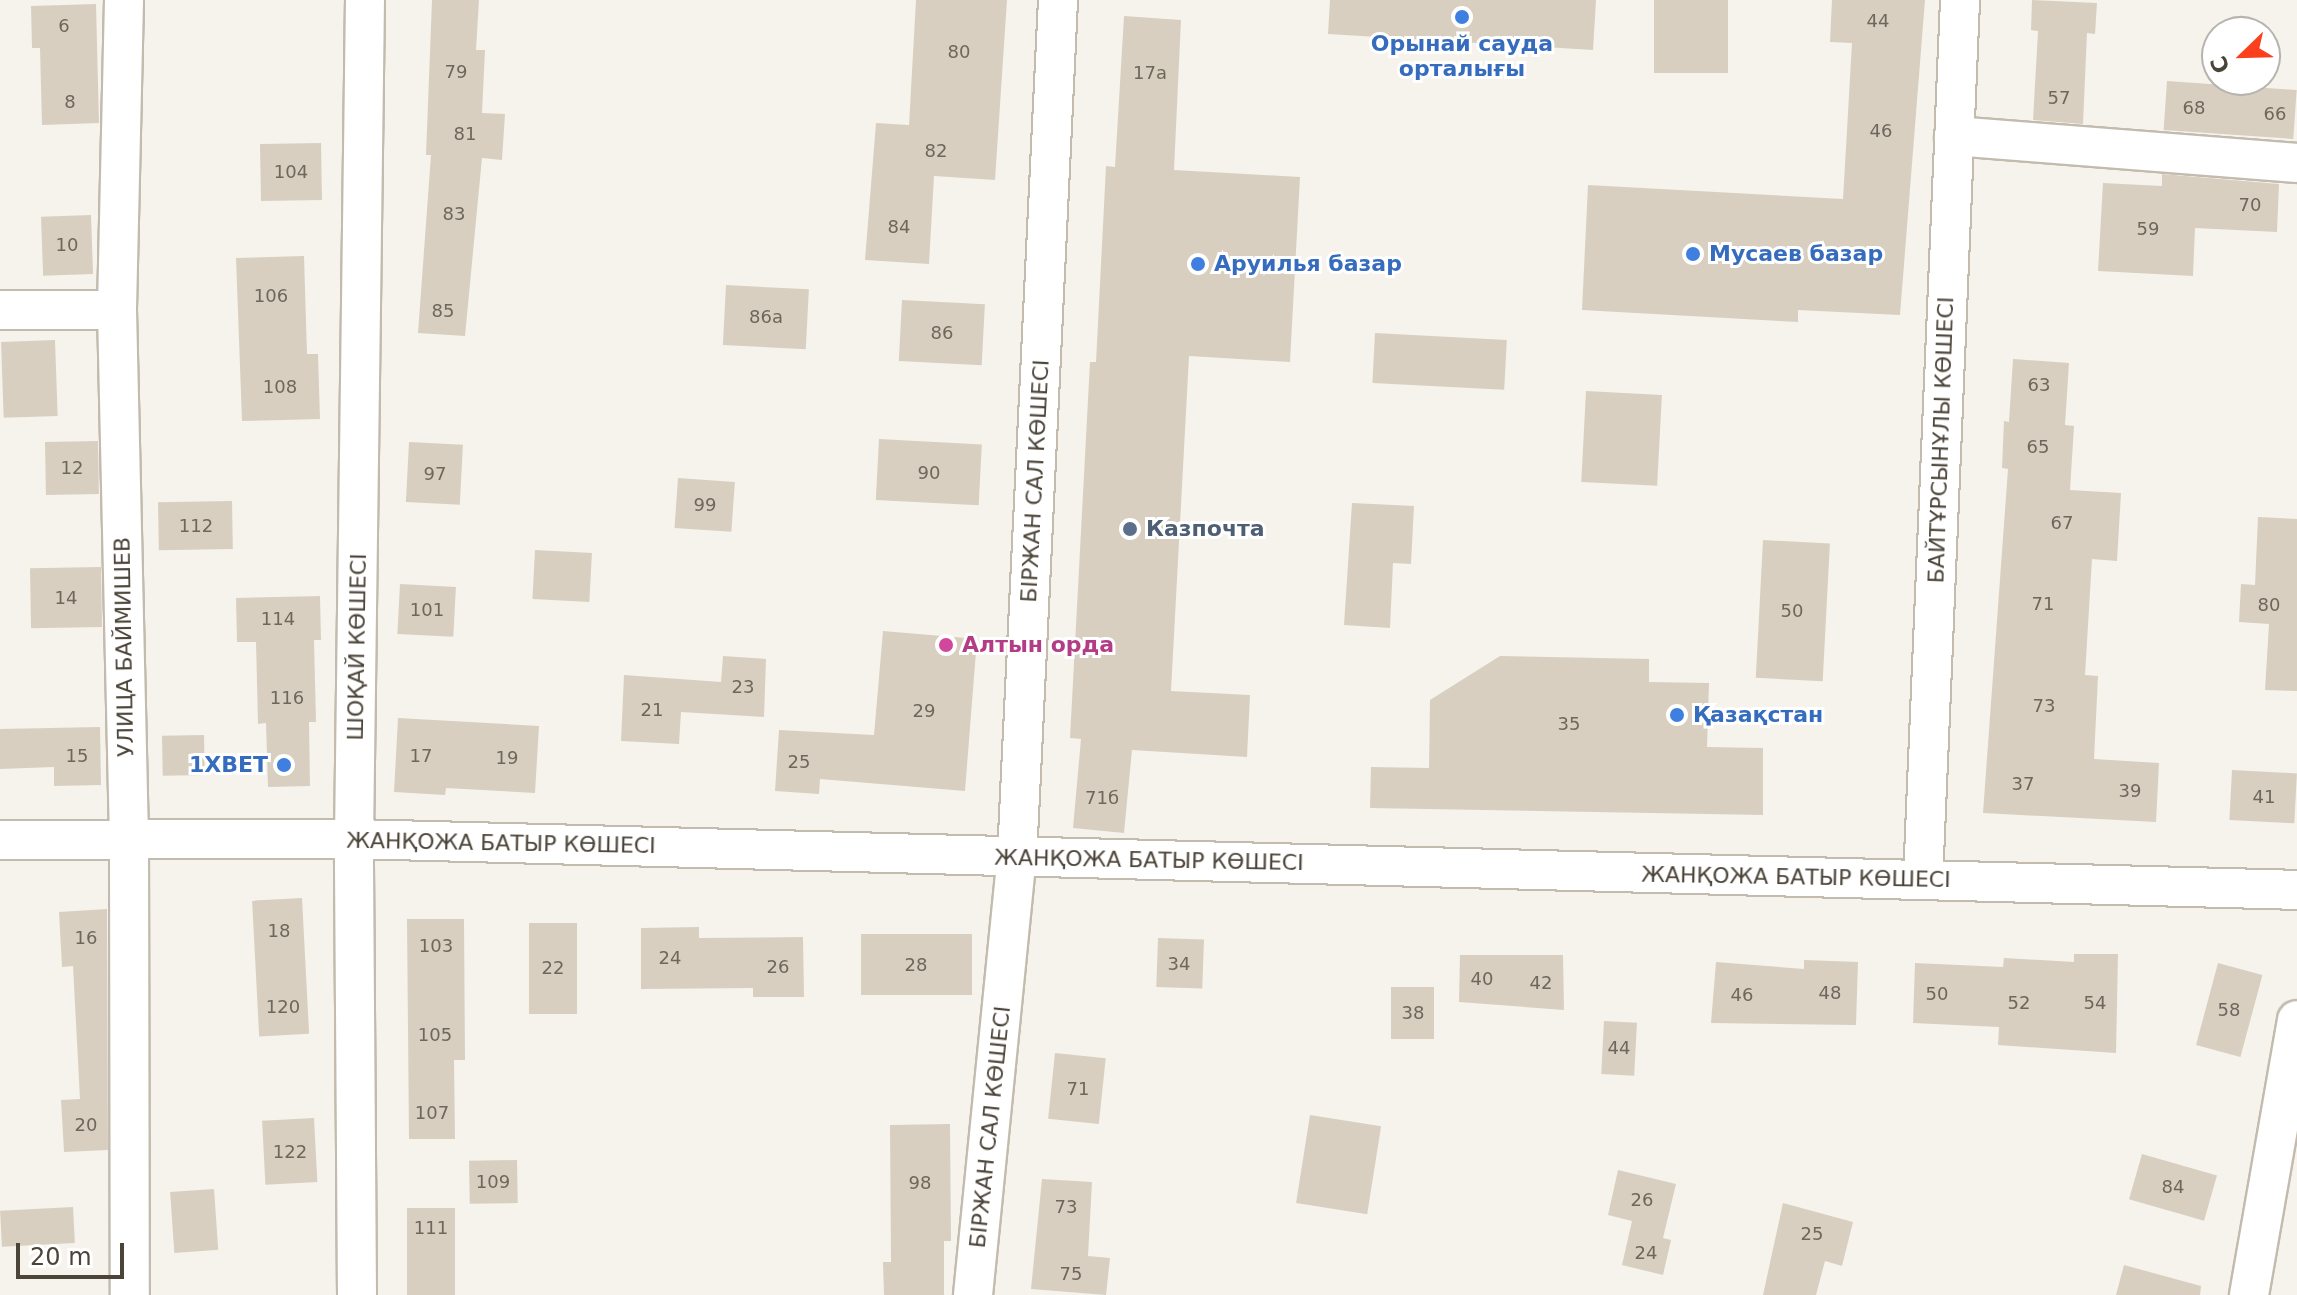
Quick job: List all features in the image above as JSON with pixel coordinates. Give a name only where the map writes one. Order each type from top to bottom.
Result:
[{"type":"street","name":"УЛИЦА БАЙМИШЕВ","points":[[124,0],[117,310],[129,840],[130,1295]]},
{"type":"street","name":"ШОҚАЙ КӨШЕСІ","points":[[357,1295],[354,839],[365,0]]},
{"type":"street","name":"БІРЖАН САЛ КӨШЕСІ","points":[[973,1295],[1017,857],[1058,0]]},
{"type":"street","name":"БАЙТҰРСЫНҰЛЫ КӨШЕСІ","points":[[1923,880],[1960,0]]},
{"type":"street","points":[[1954,136],[2297,163]]},
{"type":"street","points":[[0,310],[117,310]]},
{"type":"street","name":"ЖАНҚОЖА БАТЫР КӨШЕСІ","points":[[0,840],[354,839],[2297,890]]},
{"type":"street","points":[[2249,1295],[2297,1020]]},
{"type":"building","points":[[432,0],[479,0],[476,50],[485,50],[482,113],[505,114],[502,160],[482,158],[465,336],[418,333],[431,155],[426,155]]},
{"type":"building","points":[[916,0],[1007,0],[995,180],[934,176],[929,264],[865,260],[876,123],[909,125]]},
{"type":"building","name":"Орынай сауда орталығы","points":[[1330,0],[1596,0],[1593,50],[1328,34]]},
{"type":"building","points":[[1654,0],[1728,0],[1728,73],[1654,73]]},
{"type":"building","points":[[1832,0],[1925,0],[1900,315],[1798,310],[1798,322],[1582,310],[1588,185],[1843,199],[1852,43],[1830,42]]},
{"type":"building","points":[[2032,0],[2097,3],[2095,34],[2087,33],[2083,124],[2033,120],[2038,31],[2031,30]]},
{"type":"building","points":[[96,4],[99,123],[42,125],[40,48],[32,48],[31,6]]},
{"type":"building","points":[[1124,16],[1181,20],[1174,170],[1300,177],[1290,362],[1189,356],[1171,691],[1250,695],[1247,757],[1132,750],[1124,833],[1073,828],[1081,739],[1070,738],[1090,362],[1096,362],[1106,166],[1115,167]]},
{"type":"building","points":[[2167,81],[2201,83],[2201,96],[2281,96],[2281,89],[2297,90],[2293,139],[2164,130]]},
{"type":"building","points":[[321,143],[322,200],[261,201],[260,144]]},
{"type":"building","points":[[2162,174],[2279,184],[2277,232],[2195,228],[2193,276],[2098,271],[2103,183],[2162,186]]},
{"type":"building","points":[[91,215],[93,274],[43,276],[41,217]]},
{"type":"building","points":[[304,256],[307,354],[318,354],[320,419],[242,421],[236,258]]},
{"type":"building","points":[[726,285],[809,289],[806,349],[723,345]]},
{"type":"building","points":[[902,300],[985,304],[982,365],[899,361]]},
{"type":"building","points":[[1375,333],[1507,340],[1504,390],[1372,383]]},
{"type":"building","points":[[55,340],[58,416],[4,418],[1,342]]},
{"type":"building","points":[[2013,359],[2069,363],[2065,425],[2074,426],[2070,490],[2121,493],[2117,561],[2092,559],[2085,675],[2098,676],[2094,759],[2159,763],[2156,822],[1983,813],[2008,469],[2002,468],[2004,421],[2009,422]]},
{"type":"building","points":[[1586,391],[1662,395],[1657,486],[1581,482]]},
{"type":"building","points":[[879,439],[982,444],[979,505],[876,500]]},
{"type":"building","points":[[98,441],[99,494],[46,495],[45,442]]},
{"type":"building","points":[[409,442],[463,445],[460,505],[406,502]]},
{"type":"building","points":[[678,478],[735,482],[731,532],[675,528]]},
{"type":"building","points":[[232,501],[233,549],[159,550],[158,502]]},
{"type":"building","points":[[1352,503],[1414,506],[1411,564],[1393,563],[1390,628],[1344,625]]},
{"type":"building","points":[[2258,517],[2297,519],[2297,691],[2265,690],[2269,624],[2239,622],[2241,584],[2255,585]]},
{"type":"building","points":[[1763,540],[1830,544],[1823,681],[1756,678]]},
{"type":"building","points":[[535,550],[592,553],[589,602],[532,599]]},
{"type":"building","points":[[101,567],[102,627],[31,628],[30,568]]},
{"type":"building","points":[[400,584],[456,587],[453,637],[397,634]]},
{"type":"building","points":[[320,596],[321,640],[314,640],[316,722],[309,722],[310,786],[268,787],[266,723],[258,724],[256,642],[237,642],[236,598]]},
{"type":"building","points":[[883,631],[977,639],[965,791],[820,779],[819,794],[775,791],[779,730],[874,735]]},
{"type":"building","points":[[723,656],[766,659],[764,717],[681,712],[679,744],[621,741],[624,675],[721,682]]},
{"type":"building","points":[[1500,656],[1649,659],[1649,682],[1709,683],[1707,747],[1763,748],[1763,815],[1370,808],[1371,767],[1429,768],[1430,700]]},
{"type":"building","points":[[398,718],[539,726],[535,793],[446,788],[445,795],[394,792]]},
{"type":"building","points":[[100,727],[101,785],[54,786],[54,767],[0,769],[0,729]]},
{"type":"building","points":[[204,735],[205,775],[163,776],[162,736]]},
{"type":"building","points":[[2232,770],[2297,773],[2294,823],[2229,820]]},
{"type":"building","points":[[302,898],[309,1034],[259,1036],[252,901]]},
{"type":"building","points":[[107,909],[108,1150],[64,1152],[61,1100],[80,1099],[73,966],[62,967],[59,912]]},
{"type":"building","points":[[407,919],[464,919],[465,1060],[454,1060],[455,1139],[409,1139]]},
{"type":"building","points":[[529,923],[577,923],[577,1014],[529,1014]]},
{"type":"building","points":[[699,927],[699,938],[803,937],[804,997],[753,997],[753,988],[641,989],[641,928]]},
{"type":"building","points":[[861,934],[972,934],[972,995],[861,995]]},
{"type":"building","points":[[1158,938],[1204,940],[1202,989],[1156,987]]},
{"type":"building","points":[[2074,954],[2118,954],[2116,1053],[1998,1045],[1999,1027],[1913,1023],[1915,963],[2003,967],[2004,958],[2074,962]]},
{"type":"building","points":[[1460,955],[1563,955],[1564,1010],[1459,1002]]},
{"type":"building","points":[[1804,960],[1858,962],[1856,1025],[1711,1023],[1716,962],[1804,969]]},
{"type":"building","points":[[2218,963],[2262,975],[2240,1057],[2196,1045]]},
{"type":"building","points":[[1391,987],[1434,987],[1434,1039],[1391,1039]]},
{"type":"building","points":[[1604,1021],[1637,1023],[1634,1076],[1601,1074]]},
{"type":"building","points":[[1055,1053],[1106,1058],[1099,1124],[1048,1119]]},
{"type":"building","points":[[1310,1115],[1381,1126],[1367,1214],[1296,1203]]},
{"type":"building","points":[[314,1118],[317,1182],[265,1185],[262,1121]]},
{"type":"building","points":[[950,1124],[951,1241],[944,1241],[944,1295],[884,1295],[883,1262],[891,1262],[890,1125]]},
{"type":"building","points":[[2142,1154],[2217,1175],[2204,1221],[2129,1199]]},
{"type":"building","points":[[517,1160],[518,1203],[470,1204],[469,1161]]},
{"type":"building","points":[[1618,1170],[1676,1184],[1663,1238],[1671,1240],[1663,1275],[1622,1265],[1632,1221],[1608,1215]]},
{"type":"building","points":[[1042,1179],[1092,1182],[1088,1256],[1110,1258],[1106,1295],[1031,1289]]},
{"type":"building","points":[[214,1189],[218,1250],[174,1253],[170,1192]]},
{"type":"building","points":[[1783,1203],[1853,1222],[1842,1266],[1825,1261],[1816,1295],[1763,1295]]},
{"type":"building","points":[[73,1207],[75,1243],[2,1247],[0,1211]]},
{"type":"building","points":[[407,1208],[455,1208],[455,1295],[407,1295]]},
{"type":"building","points":[[2124,1265],[2201,1286],[2200,1295],[2116,1295]]},
{"type":"place","name":"Орынай сауда орталығы","points":[[1462,17]]},
{"type":"place","name":"Мусаев базар","points":[[1693,254]]},
{"type":"place","name":"Аруилья базар","points":[[1198,264]]},
{"type":"place","name":"Казпочта","points":[[1130,529]]},
{"type":"place","name":"Алтын орда","points":[[946,645]]},
{"type":"place","name":"Қазақстан","points":[[1677,715]]},
{"type":"place","name":"1XBET","points":[[284,765]]}]
